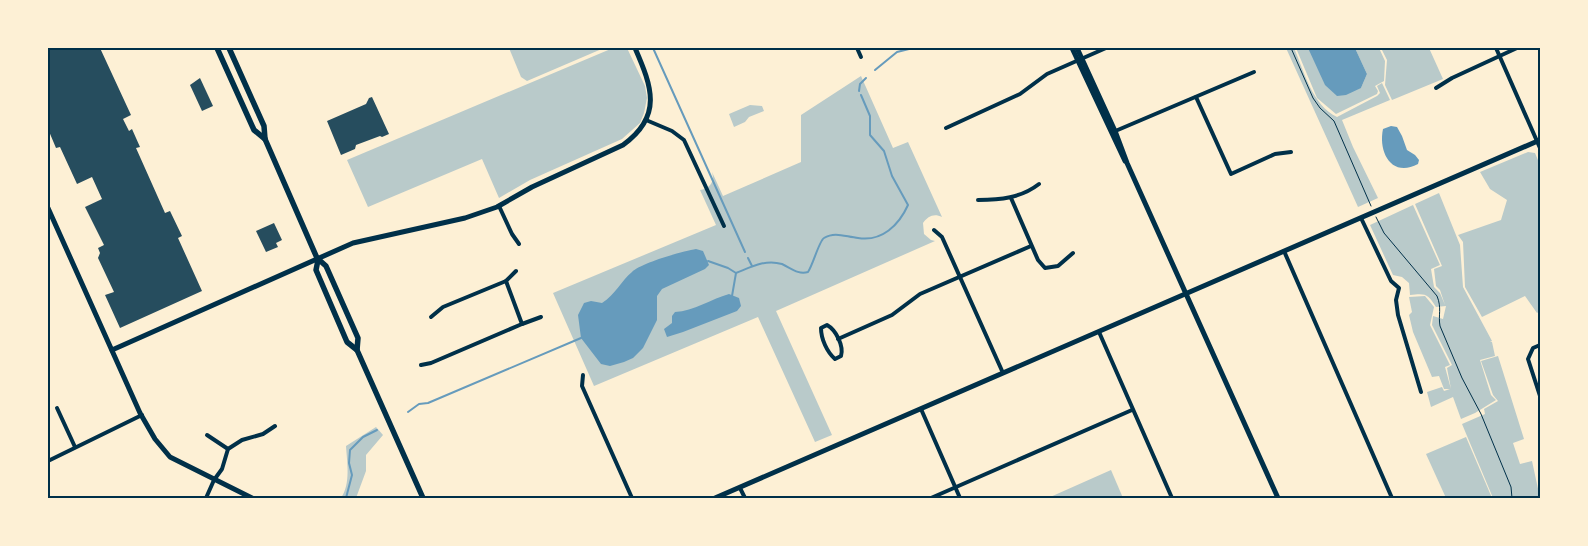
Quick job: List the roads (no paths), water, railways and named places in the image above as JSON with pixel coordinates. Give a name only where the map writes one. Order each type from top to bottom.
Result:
[{"type":"main road","points":[[217,48],[254,130],[265,139]]},
{"type":"main road","points":[[229,48],[264,126],[265,139],[317,259],[316,270],[347,342],[357,350],[423,498]]},
{"type":"main road","points":[[317,259],[326,266],[358,338],[357,350]]},
{"type":"street","points":[[112,350],[353,243],[465,218],[499,206],[532,187],[623,145],[633,138],[646,120],[650,109],[651,93],[649,81],[635,48]]},
{"type":"street","points":[[857,48],[861,57]]},
{"type":"street","points":[[1072,48],[1080,59],[1125,155],[1278,498]]},
{"type":"street","points":[[1078,48],[1080,59]]},
{"type":"street","points":[[946,128],[1020,94],[1047,74],[1106,48]]},
{"type":"street","points":[[1496,48],[1539,141],[1540,148]]},
{"type":"street","points":[[1436,88],[1452,78],[1517,48]]},
{"type":"street","points":[[1113,132],[1254,72]]},
{"type":"street","points":[[1196,97],[1231,174],[1275,154],[1291,152]]},
{"type":"street","points":[[646,120],[672,131],[684,140],[724,226]]},
{"type":"street","points":[[716,498],[1539,141]]},
{"type":"street","points":[[978,200],[1011,198],[1030,191],[1039,184]]},
{"type":"street","points":[[1011,198],[1038,260],[1045,268],[1058,266],[1072,253]]},
{"type":"street","points":[[499,206],[512,234],[519,244]]},
{"type":"street","points":[[48,208],[142,415],[155,439],[170,457],[252,498]]},
{"type":"street","points":[[1361,218],[1391,282],[1398,288],[1396,300],[1398,315],[1421,392]]},
{"type":"street","points":[[934,230],[942,237],[1004,373]]},
{"type":"street","points":[[838,339],[892,315],[920,294],[1032,246]]},
{"type":"street","points":[[1284,251],[1392,498]]},
{"type":"street","points":[[431,317],[444,307],[506,282],[516,271]]},
{"type":"street","points":[[506,282],[522,324]]},
{"type":"street","points":[[420,365],[432,362],[541,316]]},
{"type":"street","points":[[827,325],[834,329],[838,339],[843,351],[841,356],[835,359],[828,350],[821,334],[821,328],[827,325]]},
{"type":"street","points":[[1099,332],[1172,498]]},
{"type":"street","points":[[1540,345],[1533,348],[1528,359],[1540,396]]},
{"type":"street","points":[[583,375],[582,386],[632,498]]},
{"type":"street","points":[[58,408],[75,447]]},
{"type":"street","points":[[921,409],[960,498]]},
{"type":"street","points":[[931,498],[1132,410]]},
{"type":"street","points":[[48,461],[142,415]]},
{"type":"street","points":[[206,498],[214,480],[222,469],[228,449],[242,440],[263,434],[275,426]]},
{"type":"street","points":[[207,435],[228,449]]},
{"type":"street","points":[[740,488],[745,498]]},
{"type":"water","points":[[1308,48],[1355,48],[1367,74],[1361,88],[1346,95],[1337,96],[1325,85]]},
{"type":"water","points":[[1391,126],[1397,127],[1407,150],[1419,160],[1418,164],[1401,168],[1389,161],[1385,154],[1382,138],[1383,129]]},
{"type":"water","points":[[696,249],[703,251],[709,265],[705,269],[662,289],[657,296],[657,320],[643,348],[633,358],[624,362],[610,366],[601,364],[581,338],[578,315],[584,303],[591,301],[602,303],[611,296],[632,272],[644,265]]},
{"type":"water","points":[[729,294],[739,298],[741,306],[737,311],[667,337],[664,329],[672,323],[672,316],[675,312],[696,307]]},
{"type":"waterway","points":[[653,48],[745,252]]},
{"type":"waterway","points":[[875,70],[897,52],[913,48]]},
{"type":"waterway","points":[[859,91],[860,84],[866,78]]},
{"type":"waterway","points":[[732,296],[736,273],[758,264],[770,262],[782,264],[798,272],[808,272],[824,238],[836,235],[867,239],[882,235],[900,219],[908,205],[892,176],[884,151],[870,135],[870,116],[861,95]]},
{"type":"waterway","points":[[748,258],[752,266]]},
{"type":"waterway","points":[[708,261],[736,273]]},
{"type":"waterway","points":[[408,412],[419,404],[428,403],[581,338]]},
{"type":"waterway","points":[[346,498],[352,475],[349,463],[350,450],[363,437],[377,430]]}]
